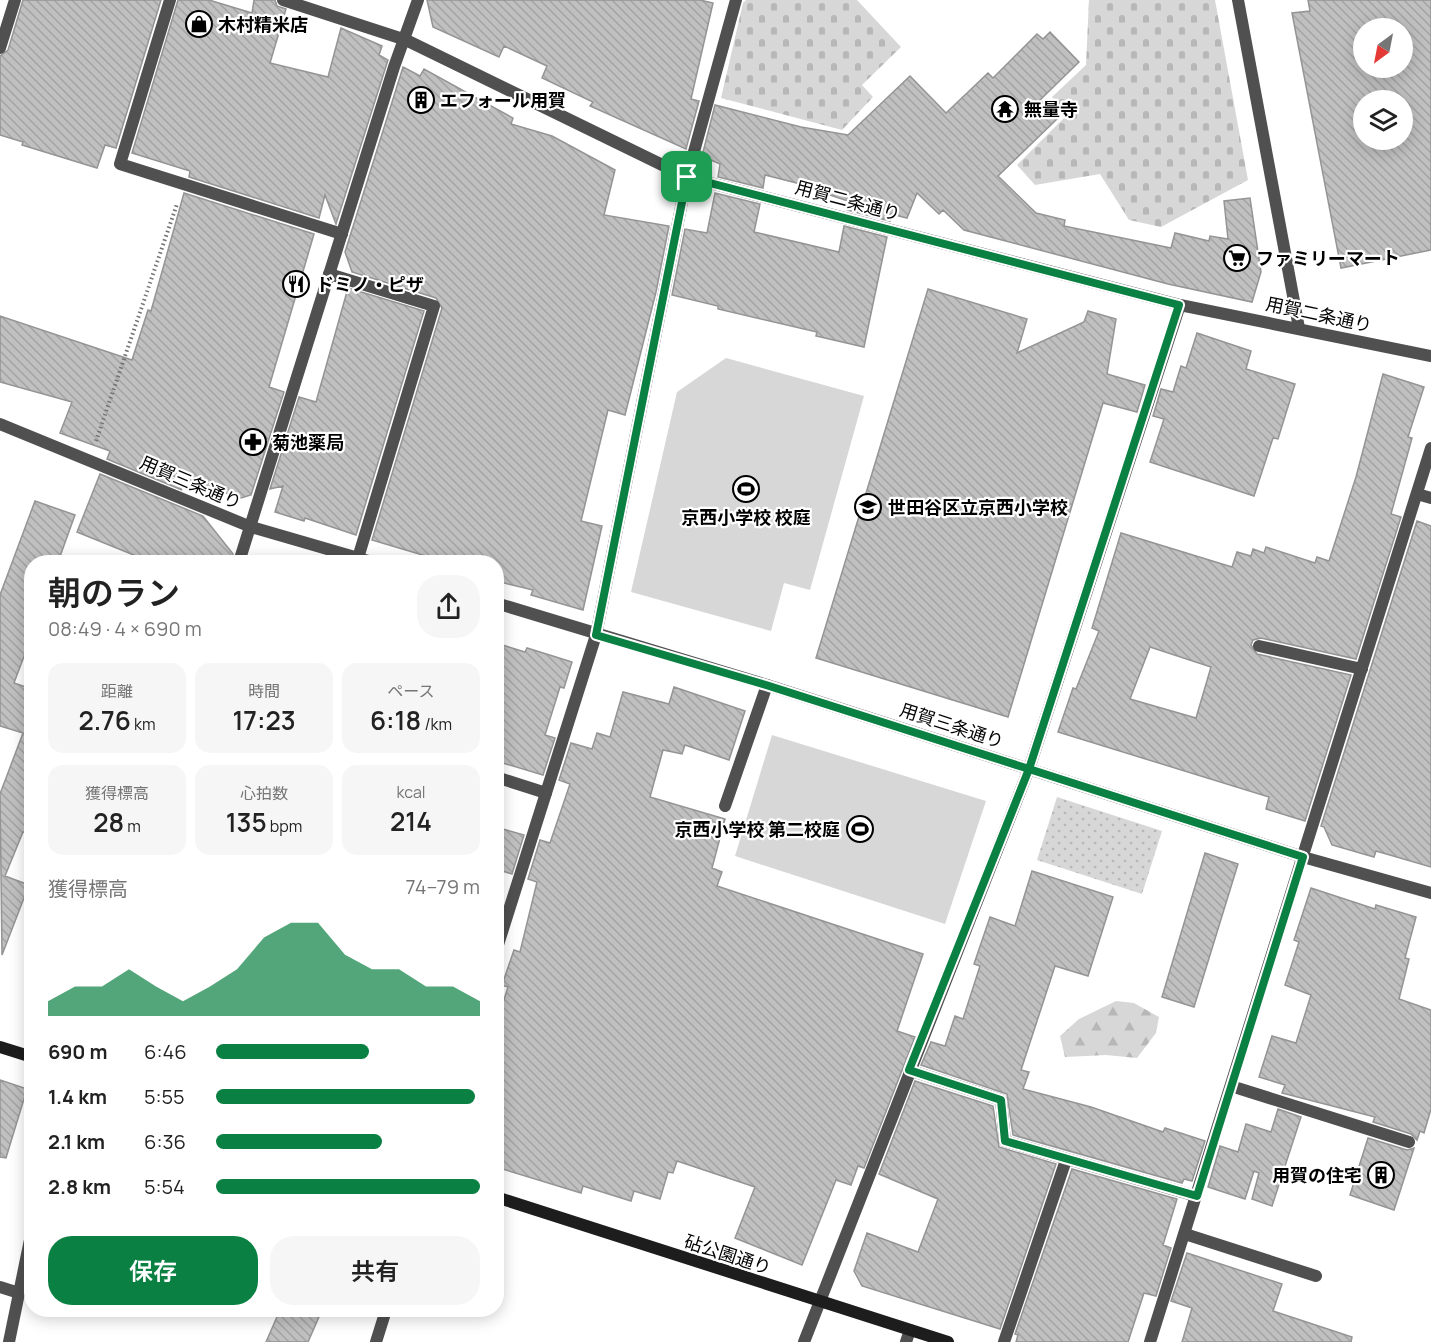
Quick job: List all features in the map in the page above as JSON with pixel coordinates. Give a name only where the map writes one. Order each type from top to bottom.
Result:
[{"type":"street","points":[[0,48],[15,0]]},
{"type":"street","points":[[170,0],[120,164],[342,234]]},
{"type":"street","name":"用賀二条通り","points":[[283,0],[405,40],[687,177],[1179,305],[1431,356]]},
{"type":"street","points":[[241,555],[418,0]]},
{"type":"street","points":[[504,926],[596,635],[687,177],[736,0]]},
{"type":"street","points":[[1238,0],[1299,328]]},
{"type":"street","points":[[329,274],[434,306],[359,555]]},
{"type":"street","points":[[804,1342],[1029,769],[1179,305]]},
{"type":"street","name":"用賀三条通り","points":[[0,424],[251,527],[348,555]]},
{"type":"street","points":[[1150,1342],[1431,448]]},
{"type":"street","points":[[1417,494],[1431,498]]},
{"type":"street","name":"用賀三条通り","points":[[504,606],[766,685],[1303,857],[1431,893]]},
{"type":"street","points":[[1259,646],[1362,669]]},
{"type":"street","points":[[725,806],[766,685]]},
{"type":"street","points":[[504,780],[546,793]]},
{"type":"street","points":[[0,1047],[24,1054]]},
{"type":"street","points":[[909,1070],[1001,1100],[1005,1141],[1197,1196]]},
{"type":"street","points":[[1231,1086],[1409,1142]]},
{"type":"street","points":[[1004,1342],[1066,1160]]},
{"type":"street","name":"砧公園通り","points":[[504,1200],[820,1303],[908,1336],[948,1342]]},
{"type":"street","points":[[1185,1234],[1316,1276]]},
{"type":"street","points":[[9,1342],[24,1269]]},
{"type":"street","points":[[0,1287],[19,1293]]},
{"type":"street","points":[[376,1342],[384,1317]]},
{"type":"path","points":[[90,459],[183,184]]},
{"type":"green space","points":[[746,0],[857,0],[901,47],[862,85],[873,97],[842,130],[721,98],[743,3]]},
{"type":"green space","points":[[1089,0],[1215,0],[1248,180],[1161,227],[1129,220],[1100,174],[1035,185],[1017,165],[1067,115],[1052,97],[1086,65]]},
{"type":"green space","name":"京西小学校 校庭","points":[[726,358],[864,396],[810,590],[784,583],[771,631],[631,592],[677,392]]},
{"type":"green space","name":"京西小学校 第二校庭","points":[[772,735],[986,801],[945,924],[735,856]]},
{"type":"green space","points":[[1057,797],[1162,831],[1142,894],[1037,860]]},
{"type":"green space","points":[[1116,1001],[1134,1003],[1159,1017],[1156,1033],[1137,1058],[1106,1055],[1065,1057],[1060,1036],[1079,1019]]},
{"type":"building","points":[[23,0],[161,0],[116,148],[105,145],[97,168],[22,145],[23,142],[0,135],[0,56],[8,50]]},
{"type":"building","points":[[178,0],[209,0],[252,13],[254,0],[275,0],[277,6],[286,9],[270,63],[328,77],[341,28],[382,46],[379,55],[388,60],[336,224],[325,195],[319,218],[189,177],[190,171],[132,153]]},
{"type":"building","points":[[427,0],[700,0],[713,3],[691,99],[699,101],[686,149],[590,106],[593,102],[542,78],[547,66],[504,46],[499,57],[433,27]]},
{"type":"building","points":[[1308,0],[1431,0],[1431,250],[1341,268],[1292,13],[1310,11]]},
{"type":"building","points":[[1050,32],[1079,62],[1040,100],[1058,118],[998,176],[1036,213],[1065,220],[1064,226],[1171,248],[1175,233],[1209,241],[1210,236],[1228,239],[1224,201],[1250,198],[1261,272],[1252,302],[1168,284],[964,230],[943,210],[939,214],[917,193],[907,218],[891,214],[890,221],[847,210],[848,201],[827,194],[828,191],[765,175],[763,188],[718,177],[720,164],[702,156],[715,105],[801,127],[848,135],[910,76],[946,113],[988,73],[993,78],[1037,34],[1043,39]]},
{"type":"building","points":[[403,67],[420,76],[424,69],[513,118],[511,124],[552,136],[615,170],[604,215],[669,226],[656,292],[625,415],[608,410],[581,521],[602,526],[583,610],[531,595],[533,590],[504,583],[504,555],[422,555],[372,540],[442,308],[436,298],[352,272],[345,252]]},
{"type":"building","points":[[184,193],[314,234],[269,387],[284,392],[251,495],[241,498],[170,475],[182,490],[107,459],[110,451],[60,433],[72,402],[0,382],[0,316],[132,360],[148,310],[151,311]]},
{"type":"building","points":[[715,193],[760,204],[754,232],[839,252],[844,226],[887,237],[864,347],[816,336],[817,332],[718,309],[718,306],[672,295],[685,229],[707,233]]},
{"type":"building","points":[[348,288],[424,311],[356,535],[305,518],[304,521],[275,512],[283,486],[270,489],[299,397],[316,402]]},
{"type":"building","points":[[928,289],[1027,319],[1017,353],[1084,322],[1088,311],[1116,319],[1107,374],[1145,385],[1137,412],[1103,403],[1008,717],[816,658]]},
{"type":"building","points":[[1197,333],[1251,351],[1246,369],[1295,384],[1278,439],[1273,438],[1254,496],[1150,462],[1164,419],[1153,416],[1161,389],[1173,392],[1181,366],[1186,368]]},
{"type":"building","points":[[1383,374],[1424,387],[1408,437],[1412,438],[1391,514],[1401,517],[1356,659],[1261,638],[1253,640],[1251,645],[1257,654],[1351,675],[1305,821],[1266,809],[1269,797],[1058,732],[1073,688],[1076,689],[1099,631],[1092,628],[1121,533],[1232,567],[1237,552],[1251,556],[1253,549],[1264,553],[1266,547],[1315,563],[1317,557],[1329,561],[1356,477]],"holes":[[[1150,647],[1211,667],[1196,718],[1130,699]]]},
{"type":"building","points":[[100,474],[203,516],[233,554],[134,555],[77,532]]},
{"type":"building","points":[[35,501],[75,515],[61,555],[24,555],[24,656],[14,683],[24,686],[24,832],[5,876],[24,883],[24,898],[2,955],[0,794],[23,733],[0,726],[0,595]]},
{"type":"building","points":[[1417,521],[1431,526],[1431,867],[1376,851],[1374,857],[1332,845],[1324,827],[1321,826]]},
{"type":"building","points":[[504,645],[525,652],[527,648],[572,662],[564,688],[560,687],[545,735],[555,738],[543,775],[504,763]]},
{"type":"building","points":[[674,687],[745,711],[729,760],[685,745],[682,754],[663,750],[650,797],[725,819],[712,868],[722,872],[717,886],[923,954],[897,1031],[915,1037],[864,1168],[858,1166],[851,1185],[836,1180],[802,1265],[735,1238],[755,1187],[677,1161],[673,1173],[668,1172],[660,1199],[634,1191],[631,1201],[583,1186],[581,1193],[504,1169],[504,1000],[508,987],[504,986],[504,979],[514,950],[520,952],[537,882],[528,879],[540,840],[550,843],[570,784],[559,780],[571,743],[592,749],[597,733],[610,737],[623,692],[669,704]]},
{"type":"building","points":[[504,829],[524,835],[512,874],[504,872]]},
{"type":"building","points":[[1205,853],[1238,864],[1194,1007],[1162,997]]},
{"type":"building","points":[[1032,871],[1113,897],[1088,976],[1055,966],[1021,1070],[1029,1072],[1023,1089],[1091,1107],[1163,1132],[1165,1128],[1205,1141],[1192,1181],[1184,1179],[1182,1183],[1013,1135],[1007,1094],[921,1065],[931,1042],[945,1046],[955,1016],[963,1019],[980,966],[974,964],[990,917],[1015,926]]},
{"type":"building","points":[[1311,888],[1375,909],[1376,905],[1416,917],[1405,958],[1409,959],[1399,999],[1431,1010],[1431,1109],[1424,1133],[1420,1131],[1417,1140],[1411,1134],[1373,1122],[1375,1117],[1282,1093],[1285,1085],[1259,1077],[1272,1036],[1296,1043],[1311,995],[1285,985],[1299,942],[1294,940]]},
{"type":"building","points":[[0,1080],[24,1088],[24,1099],[6,1158],[0,1157]]},
{"type":"building","points":[[915,1081],[993,1106],[999,1147],[1056,1164],[1000,1329],[862,1286],[854,1271],[867,1233],[918,1252],[938,1199],[879,1174]]},
{"type":"building","points":[[1278,1109],[1301,1117],[1272,1206],[1252,1199],[1259,1173],[1254,1171],[1245,1199],[1208,1187],[1220,1146],[1238,1152],[1246,1124],[1271,1132]]},
{"type":"building","name":"用賀の住宅","points":[[1368,1138],[1407,1150],[1414,1148],[1394,1210],[1350,1195]]},
{"type":"building","points":[[1072,1169],[1177,1199],[1163,1245],[1171,1248],[1156,1296],[1144,1293],[1128,1342],[1016,1342],[1018,1335],[1015,1334]]},
{"type":"building","points":[[1187,1253],[1282,1284],[1273,1311],[1352,1337],[1351,1342],[1182,1342],[1192,1308],[1171,1301]]},
{"type":"building","points":[[277,1317],[319,1317],[308,1342],[266,1342]]},
{"type":"place","name":"木村精米店","points":[[199,24]]},
{"type":"place","name":"エフォール用賀","points":[[421,100]]},
{"type":"place","name":"無量寺","points":[[1005,109]]},
{"type":"place","name":"ファミリーマート","points":[[1237,258]]},
{"type":"place","name":"ドミノ・ピザ","points":[[296,284]]},
{"type":"place","name":"菊池薬局","points":[[253,442]]},
{"type":"place","name":"京西小学校 校庭","points":[[746,489]]},
{"type":"place","name":"世田谷区立京西小学校","points":[[868,507]]},
{"type":"place","name":"京西小学校 第二校庭","points":[[860,829]]},
{"type":"place","name":"用賀の住宅","points":[[1381,1175]]},
{"type":"route","points":[[687,177],[596,635],[766,685],[1029,769],[909,1070],[1001,1100],[1005,1141],[1197,1196],[1303,857],[1029,769],[1179,305],[687,177]]}]
